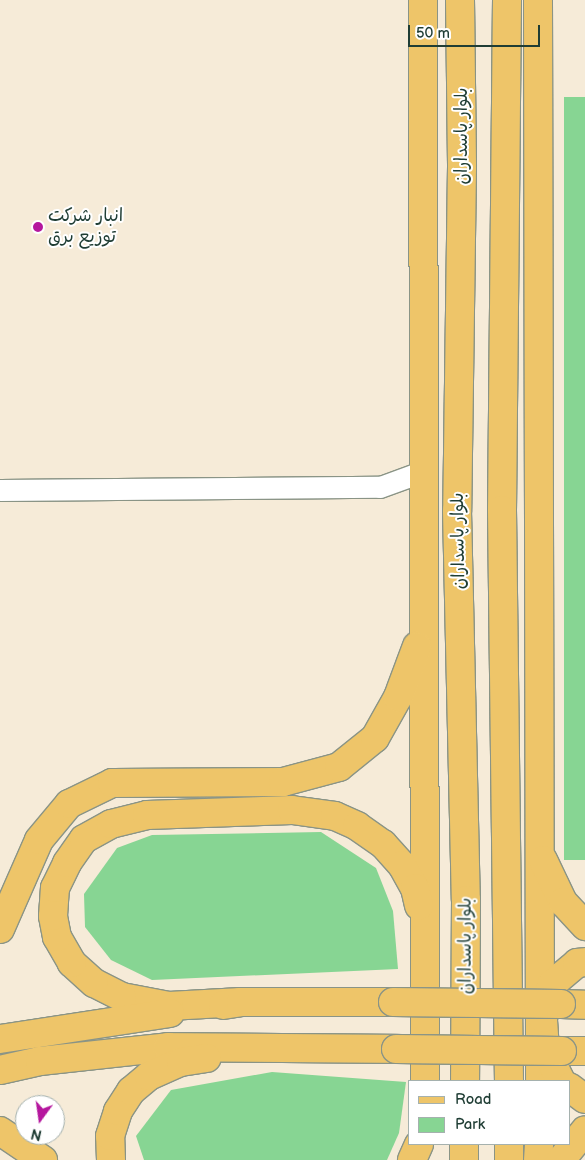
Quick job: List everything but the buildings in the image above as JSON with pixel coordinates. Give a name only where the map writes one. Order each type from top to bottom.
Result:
[{"type":"main road","points":[[423,0],[425,1080]]},
{"type":"main road","name":"بلوار پاسداران","points":[[460,0],[462,168],[457,511],[466,900],[465,1080]]},
{"type":"main road","points":[[506,0],[502,510],[509,1080]]},
{"type":"main road","points":[[538,0],[540,1080]]},
{"type":"main road","points":[[423,138],[462,77]]},
{"type":"main road","points":[[423,138],[462,168]]},
{"type":"main road","points":[[457,511],[502,510]]},
{"type":"main road","points":[[0,929],[39,840],[68,804],[112,783],[283,782],[339,767],[375,738],[398,697],[424,628]]},
{"type":"main road","points":[[424,928],[415,888],[402,865],[382,844],[357,826],[335,816],[292,810],[147,815],[111,824],[84,839],[67,863],[55,888],[54,916],[57,937],[72,963],[94,983],[122,997],[169,1006],[241,1002],[573,1005]]},
{"type":"main road","points":[[540,853],[563,902],[585,926]]},
{"type":"main road","points":[[560,1080],[544,1049],[543,1018],[551,985],[577,963],[585,962]]},
{"type":"main road","points":[[0,1039],[241,1002]]},
{"type":"main road","points":[[0,1070],[40,1061],[168,1047],[573,1051]]},
{"type":"main road","points":[[111,1160],[110,1136],[118,1111],[131,1091],[149,1076],[181,1062],[280,1048]]},
{"type":"main road","points":[[570,1088],[585,1098]]},
{"type":"main road","points":[[561,1160],[585,1130]]},
{"type":"main road","points":[[0,1131],[42,1160]]},
{"type":"main road","points":[[412,1160],[419,1145]]},
{"type":"main road","points":[[425,1145],[425,1160]]},
{"type":"main road","points":[[464,1145],[464,1160]]},
{"type":"main road","points":[[509,1145],[509,1160]]},
{"type":"main road","points":[[538,1145],[538,1160]]},
{"type":"lane","points":[[0,490],[380,487],[424,471]]},
{"type":"green space","points":[[564,97],[585,97],[585,860],[564,860]]},
{"type":"green space","points":[[321,832],[376,868],[393,911],[398,969],[152,980],[111,960],[85,927],[84,894],[117,848],[152,835]]},
{"type":"green space","points":[[272,1072],[406,1082],[399,1133],[387,1160],[144,1160],[136,1136],[171,1090]]},
{"type":"place","name":"انبار شرکت توزیع برق","points":[[38,227]]}]
